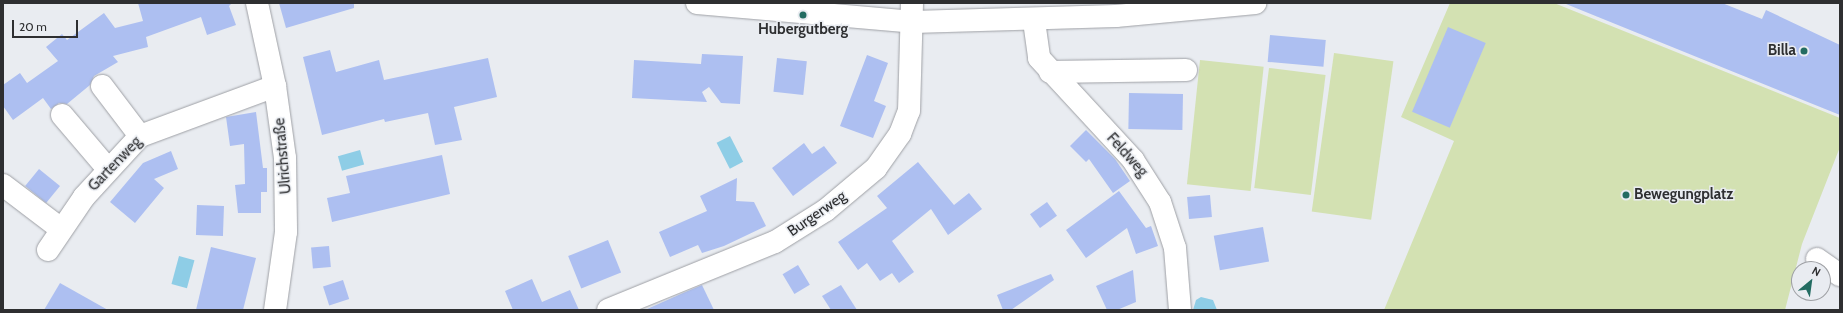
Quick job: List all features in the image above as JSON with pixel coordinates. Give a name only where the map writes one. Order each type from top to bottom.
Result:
[{"type":"street","name":"Ulrichstraße","points":[[257,3],[275,86],[287,196],[283,270],[274,310]]},
{"type":"street","points":[[704,3],[913,12],[1034,21],[1255,3]]},
{"type":"street","name":"Burgerweg","points":[[608,310],[782,238],[826,210],[876,168],[897,140],[909,111],[913,12]]},
{"type":"street","name":"Feldweg","points":[[1034,21],[1036,51],[1050,72],[1149,180],[1173,242],[1180,310]]},
{"type":"street","points":[[1050,72],[1186,70]]},
{"type":"street","points":[[102,86],[140,136]]},
{"type":"street","name":"Gartenweg","points":[[48,250],[61,229],[108,169],[140,136],[275,86]]},
{"type":"street","points":[[62,116],[108,169]]},
{"type":"street","points":[[3,185],[61,229]]},
{"type":"street","points":[[1817,259],[1840,275]]},
{"type":"green space","name":"Bewegungplatz","points":[[1450,3],[1554,3],[1840,118],[1840,147],[1802,244],[1798,261],[1791,261],[1791,287],[1785,310],[1384,310],[1454,141],[1401,117]]},
{"type":"green space","points":[[1334,53],[1393,61],[1371,220],[1312,211]]},
{"type":"green space","points":[[1200,60],[1264,67],[1251,191],[1187,184]]},
{"type":"green space","points":[[1269,68],[1326,75],[1311,195],[1254,188]]},
{"type":"water","points":[[730,136],[743,162],[730,169],[717,143]]},
{"type":"water","points":[[360,150],[364,164],[342,171],[338,156]]},
{"type":"water","points":[[179,256],[194,260],[187,288],[171,284]]},
{"type":"water","points":[[1201,297],[1213,300],[1217,310],[1193,310],[1196,300]]},
{"type":"building","points":[[138,3],[232,3],[229,6],[236,25],[207,35],[201,17],[146,37],[148,47],[113,56],[118,62],[94,76],[90,85],[67,104],[59,103],[51,109],[43,98],[13,120],[3,106],[3,85],[20,73],[27,83],[58,61],[46,47],[62,34],[67,40],[104,13],[115,28],[143,21]]},
{"type":"building","points":[[279,3],[354,3],[354,8],[286,28]]},
{"type":"building","points":[[1722,3],[1762,19],[1766,10],[1840,45],[1840,115],[1566,4]]},
{"type":"building","points":[[1448,27],[1486,43],[1450,128],[1412,112]]},
{"type":"building","points":[[1270,35],[1326,40],[1323,67],[1268,62]]},
{"type":"building","points":[[330,50],[336,72],[379,60],[384,80],[488,58],[497,97],[454,107],[462,140],[435,145],[428,113],[385,122],[384,119],[322,135],[303,57]]},
{"type":"building","points":[[702,54],[743,56],[740,104],[721,103],[709,87],[702,92],[707,102],[632,98],[634,60],[701,64]]},
{"type":"building","points":[[867,55],[888,63],[874,101],[886,106],[873,138],[840,126]]},
{"type":"building","points":[[777,58],[807,61],[803,95],[773,92]]},
{"type":"building","points":[[1129,93],[1183,94],[1182,130],[1128,129]]},
{"type":"building","points":[[256,112],[263,168],[267,168],[267,192],[261,192],[261,213],[238,213],[235,185],[245,184],[244,144],[230,146],[226,117]]},
{"type":"building","points":[[1086,130],[1115,159],[1130,181],[1113,193],[1089,159],[1086,162],[1070,146]]},
{"type":"building","points":[[804,143],[812,154],[824,146],[837,163],[793,196],[772,168]]},
{"type":"building","points":[[171,151],[178,169],[154,179],[164,188],[135,223],[110,202],[143,163]]},
{"type":"building","points":[[442,155],[450,194],[332,222],[327,198],[350,193],[346,176]]},
{"type":"building","points":[[918,162],[954,205],[969,193],[982,209],[948,235],[931,209],[892,241],[914,272],[899,283],[892,273],[880,281],[867,263],[858,270],[838,242],[887,208],[877,196]]},
{"type":"building","points":[[39,169],[60,186],[46,203],[25,186]]},
{"type":"building","points":[[737,178],[736,201],[754,202],[766,226],[724,246],[702,253],[698,245],[670,257],[659,232],[707,211],[700,196]]},
{"type":"building","points":[[1119,191],[1146,228],[1151,226],[1158,246],[1136,254],[1127,228],[1086,258],[1066,230]]},
{"type":"building","points":[[1210,195],[1212,217],[1189,219],[1187,197]]},
{"type":"building","points":[[1047,202],[1057,216],[1040,228],[1030,214]]},
{"type":"building","points":[[197,205],[224,206],[223,236],[196,235]]},
{"type":"building","points":[[1263,227],[1269,261],[1220,270],[1214,236]]},
{"type":"building","points":[[608,240],[621,272],[581,289],[568,256]]},
{"type":"building","points":[[329,246],[331,267],[313,268],[311,248]]},
{"type":"building","points":[[211,247],[256,258],[243,310],[196,310]]},
{"type":"building","points":[[798,265],[810,285],[794,294],[783,274]]},
{"type":"building","points":[[1133,270],[1136,302],[1117,310],[1107,310],[1096,286]]},
{"type":"building","points":[[1051,274],[1054,280],[1011,310],[1003,310],[997,295]]},
{"type":"building","points":[[532,279],[542,302],[570,290],[579,310],[513,310],[505,291]]},
{"type":"building","points":[[343,280],[349,299],[329,306],[323,286]]},
{"type":"building","points":[[60,283],[108,310],[44,310]]},
{"type":"building","points":[[702,285],[714,310],[645,310],[683,293]]},
{"type":"building","points":[[841,285],[857,310],[831,310],[822,296]]},
{"type":"place","name":"Hubergutberg","points":[[803,15]]},
{"type":"place","name":"Billa","points":[[1804,51]]},
{"type":"place","name":"Bewegungplatz","points":[[1626,195]]}]
